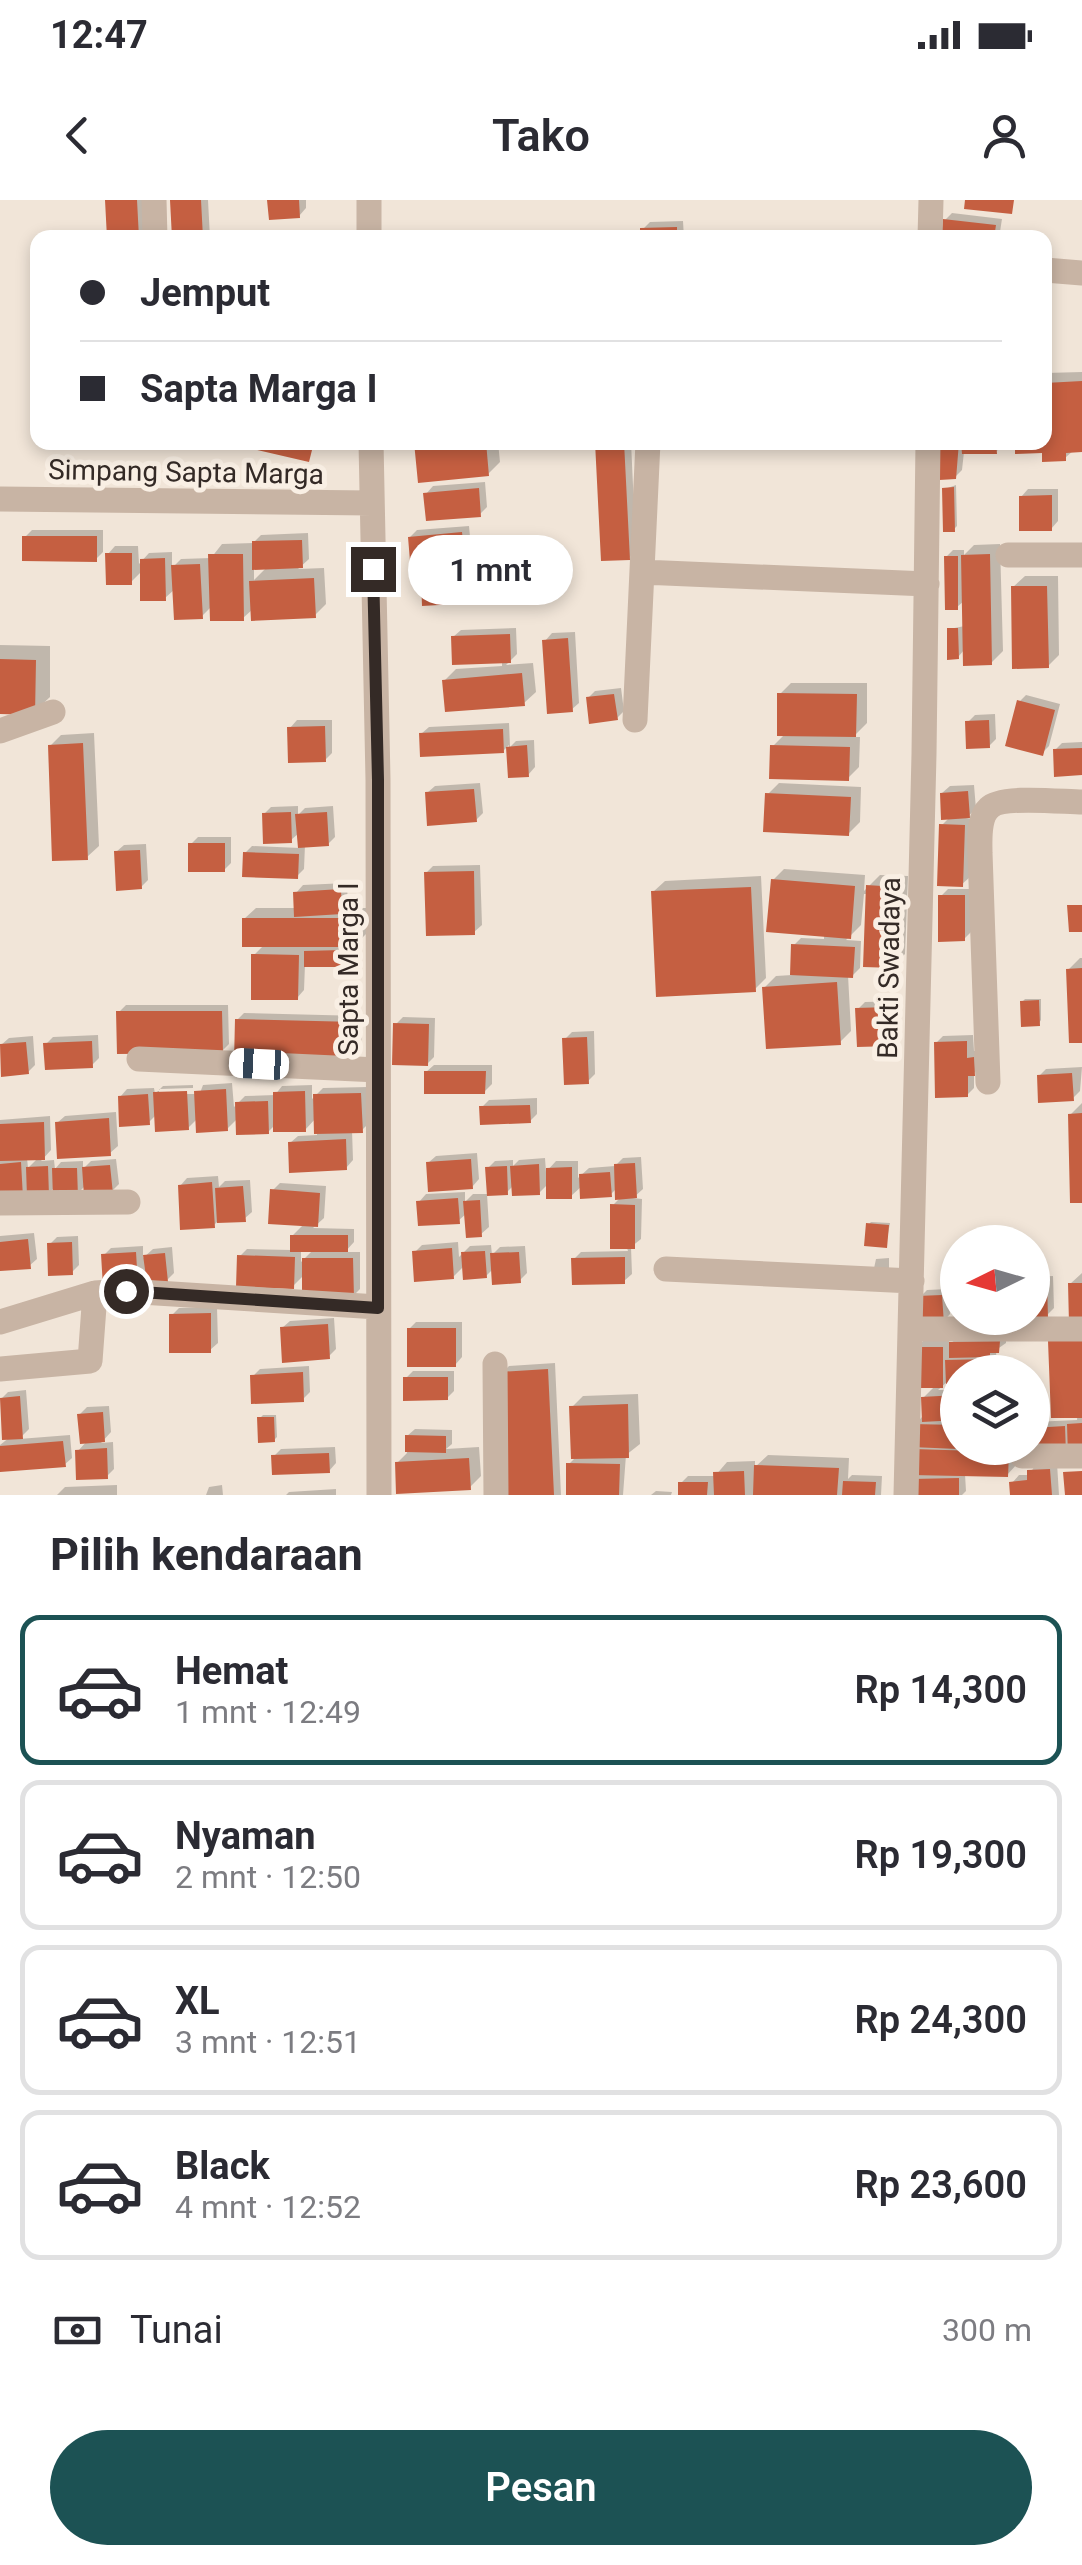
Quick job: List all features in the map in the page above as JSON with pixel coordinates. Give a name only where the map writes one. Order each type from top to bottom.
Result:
[{"type":"street","points":[[154,200],[155,230]]},
{"type":"street","points":[[369,200],[370,230]]},
{"type":"street","points":[[930,230],[931,200]]},
{"type":"street","points":[[1052,271],[1082,273]]},
{"type":"street","name":"Sapta Marga I","points":[[371,450],[378,780],[379,1495]]},
{"type":"street","points":[[635,720],[648,450]]},
{"type":"street","name":"Bakti Swadaya","points":[[906,1495],[928,450]]},
{"type":"street","name":"Simpang Sapta Marga","points":[[0,500],[372,503]]},
{"type":"street","points":[[1008,555],[1082,555]]},
{"type":"street","points":[[642,572],[927,584]]},
{"type":"street","points":[[0,731],[53,712]]},
{"type":"street","points":[[988,1082],[982,820],[987,809],[1000,801],[1082,802]]},
{"type":"street","points":[[139,1059],[378,1070]]},
{"type":"street","points":[[0,1203],[128,1202]]},
{"type":"street","points":[[666,1269],[912,1282]]},
{"type":"street","points":[[0,1322],[95,1294],[126,1291],[378,1308]]},
{"type":"street","points":[[0,1369],[90,1361],[95,1294]]},
{"type":"street","points":[[910,1329],[1082,1329]]},
{"type":"street","points":[[495,1364],[496,1495]]},
{"type":"street","points":[[1050,1456],[1082,1456]]},
{"type":"building","points":[[105,200],[137,200],[139,230],[107,230]]},
{"type":"building","points":[[170,200],[201,200],[203,230],[172,230]]},
{"type":"building","points":[[267,200],[299,200],[300,218],[269,220]]},
{"type":"building","points":[[965,200],[1014,200],[1012,214],[964,209]]},
{"type":"building","points":[[943,219],[996,225],[995,230],[942,230]]},
{"type":"building","points":[[677,227],[677,230],[640,230]]},
{"type":"building","points":[[1082,381],[1082,452],[1066,453],[1066,461],[1042,462],[1042,453],[1015,454],[1015,450],[1052,450],[1052,383]]},
{"type":"building","points":[[257,450],[312,450],[309,462]]},
{"type":"building","points":[[415,450],[487,450],[489,476],[418,483]]},
{"type":"building","points":[[595,450],[624,450],[630,560],[601,561]]},
{"type":"building","points":[[939,450],[958,450],[956,479],[939,480]]},
{"type":"building","points":[[962,450],[997,450],[997,454],[962,454]]},
{"type":"building","points":[[954,487],[955,532],[943,532],[942,488]]},
{"type":"building","points":[[479,488],[481,517],[426,521],[423,493]]},
{"type":"building","points":[[1052,495],[1052,531],[1019,531],[1019,496]]},
{"type":"building","points":[[462,532],[466,568],[411,573],[408,537]]},
{"type":"building","points":[[22,536],[97,536],[97,562],[22,561]]},
{"type":"building","points":[[302,540],[303,568],[252,570],[252,541]]},
{"type":"building","points":[[105,553],[132,553],[132,585],[106,585]]},
{"type":"building","points":[[208,554],[243,554],[244,621],[210,621]]},
{"type":"building","points":[[990,554],[992,665],[963,666],[961,555]]},
{"type":"building","points":[[944,556],[958,556],[958,610],[945,610]]},
{"type":"building","points":[[165,558],[166,601],[140,601],[140,559]]},
{"type":"building","points":[[200,564],[203,619],[174,620],[171,565]]},
{"type":"building","points":[[489,573],[491,602],[422,606],[421,577]]},
{"type":"building","points":[[314,578],[316,618],[251,621],[249,581]]},
{"type":"building","points":[[1011,586],[1047,586],[1049,668],[1012,669]]},
{"type":"building","points":[[947,628],[958,628],[959,659],[947,660]]},
{"type":"building","points":[[510,634],[511,663],[452,665],[451,636]]},
{"type":"building","points":[[568,638],[573,712],[547,714],[542,640]]},
{"type":"building","points":[[0,659],[36,660],[35,715],[0,714]]},
{"type":"building","points":[[522,673],[525,706],[445,712],[442,680]]},
{"type":"building","points":[[777,693],[857,694],[856,737],[777,736]]},
{"type":"building","points":[[614,694],[618,720],[589,724],[586,697]]},
{"type":"building","points":[[1017,700],[1055,710],[1043,756],[1005,746]]},
{"type":"building","points":[[989,720],[990,748],[966,749],[965,721]]},
{"type":"building","points":[[325,726],[326,762],[288,763],[287,727]]},
{"type":"building","points":[[503,729],[504,753],[420,757],[419,733]]},
{"type":"building","points":[[83,743],[88,860],[52,861],[48,745]]},
{"type":"building","points":[[527,745],[529,777],[508,778],[506,747]]},
{"type":"building","points":[[770,745],[850,747],[849,781],[769,779]]},
{"type":"building","points":[[1082,748],[1082,775],[1054,777],[1053,749]]},
{"type":"building","points":[[474,789],[477,822],[427,826],[425,792]]},
{"type":"building","points":[[968,791],[970,818],[941,820],[940,793]]},
{"type":"building","points":[[765,793],[851,797],[849,836],[763,832]]},
{"type":"building","points":[[291,812],[292,843],[263,844],[262,813]]},
{"type":"building","points":[[327,812],[329,846],[298,848],[295,814]]},
{"type":"building","points":[[939,824],[965,825],[963,887],[937,886]]},
{"type":"building","points":[[188,843],[225,843],[225,872],[188,872]]},
{"type":"building","points":[[140,850],[142,889],[116,891],[114,851]]},
{"type":"building","points":[[243,852],[299,854],[298,879],[242,877]]},
{"type":"building","points":[[474,871],[475,935],[426,936],[424,872]]},
{"type":"building","points":[[771,879],[855,886],[851,939],[766,932]]},
{"type":"building","points":[[866,885],[898,887],[895,968],[863,967]]},
{"type":"building","points":[[751,887],[756,992],[656,997],[651,891]]},
{"type":"building","points":[[341,889],[342,914],[294,917],[293,892]]},
{"type":"building","points":[[938,895],[965,895],[965,941],[938,942]]},
{"type":"building","points":[[1067,905],[1082,905],[1082,932],[1069,932]]},
{"type":"building","points":[[242,918],[357,918],[357,947],[242,947]]},
{"type":"building","points":[[791,944],[855,947],[853,978],[790,975]]},
{"type":"building","points":[[342,950],[342,967],[304,967],[304,951]]},
{"type":"building","points":[[251,954],[299,955],[298,1000],[251,1000]]},
{"type":"building","points":[[1082,968],[1082,1043],[1069,1043],[1066,969]]},
{"type":"building","points":[[837,982],[841,1045],[766,1049],[762,987]]},
{"type":"building","points":[[1039,1000],[1040,1026],[1021,1027],[1020,1001]]},
{"type":"building","points":[[892,1007],[893,1046],[857,1047],[855,1008]]},
{"type":"building","points":[[116,1011],[222,1011],[223,1053],[117,1054]]},
{"type":"building","points":[[235,1019],[356,1022],[355,1064],[234,1061]]},
{"type":"building","points":[[393,1023],[429,1024],[428,1066],[392,1065]]},
{"type":"building","points":[[587,1037],[589,1084],[564,1085],[562,1038]]},
{"type":"building","points":[[92,1041],[93,1068],[45,1070],[43,1043]]},
{"type":"building","points":[[967,1041],[967,1058],[974,1057],[975,1076],[968,1076],[968,1097],[935,1098],[934,1042]]},
{"type":"building","points":[[26,1042],[29,1074],[1,1077],[0,1044]]},
{"type":"building","points":[[424,1071],[486,1071],[485,1094],[424,1094]]},
{"type":"building","points":[[1072,1073],[1074,1101],[1038,1103],[1037,1075]]},
{"type":"building","points":[[226,1089],[228,1131],[196,1133],[194,1091]]},
{"type":"building","points":[[187,1091],[189,1130],[155,1132],[153,1092]]},
{"type":"building","points":[[305,1091],[306,1132],[273,1132],[273,1092]]},
{"type":"building","points":[[361,1093],[363,1133],[314,1134],[313,1094]]},
{"type":"building","points":[[148,1094],[150,1125],[119,1127],[118,1096]]},
{"type":"building","points":[[268,1101],[269,1134],[236,1135],[235,1102]]},
{"type":"building","points":[[530,1105],[531,1123],[480,1125],[479,1106]]},
{"type":"building","points":[[1082,1113],[1082,1203],[1070,1203],[1068,1114]]},
{"type":"building","points":[[109,1118],[111,1156],[57,1159],[55,1122]]},
{"type":"building","points":[[44,1122],[45,1160],[0,1161],[0,1124]]},
{"type":"building","points":[[346,1139],[347,1170],[289,1173],[288,1142]]},
{"type":"building","points":[[471,1159],[473,1189],[428,1192],[426,1162]]},
{"type":"building","points":[[21,1162],[23,1198],[0,1199],[0,1164]]},
{"type":"building","points":[[635,1163],[637,1198],[615,1200],[614,1164]]},
{"type":"building","points":[[539,1164],[540,1195],[512,1196],[510,1166]]},
{"type":"building","points":[[110,1165],[113,1194],[84,1196],[82,1167]]},
{"type":"building","points":[[48,1166],[49,1196],[27,1197],[26,1167]]},
{"type":"building","points":[[507,1166],[508,1195],[487,1196],[485,1167]]},
{"type":"building","points":[[572,1167],[572,1199],[546,1199],[546,1168]]},
{"type":"building","points":[[52,1168],[77,1168],[78,1197],[53,1198]]},
{"type":"building","points":[[610,1172],[612,1197],[580,1199],[579,1174]]},
{"type":"building","points":[[212,1182],[215,1228],[180,1230],[178,1185]]},
{"type":"building","points":[[243,1186],[246,1222],[217,1223],[215,1188]]},
{"type":"building","points":[[270,1189],[320,1193],[318,1227],[268,1224]]},
{"type":"building","points":[[458,1198],[460,1224],[418,1226],[416,1201]]},
{"type":"building","points":[[480,1200],[482,1237],[466,1238],[463,1201]]},
{"type":"building","points":[[610,1204],[635,1205],[635,1249],[610,1249]]},
{"type":"building","points":[[866,1223],[889,1225],[887,1248],[864,1246]]},
{"type":"building","points":[[290,1235],[348,1235],[348,1252],[290,1252]]},
{"type":"building","points":[[28,1239],[31,1269],[0,1271],[0,1242]]},
{"type":"building","points":[[72,1242],[73,1275],[48,1276],[47,1243]]},
{"type":"building","points":[[452,1248],[454,1279],[414,1282],[412,1251]]},
{"type":"building","points":[[485,1251],[487,1278],[463,1280],[461,1252]]},
{"type":"building","points":[[136,1252],[138,1285],[103,1287],[101,1254]]},
{"type":"building","points":[[519,1252],[521,1283],[492,1285],[490,1253]]},
{"type":"building","points":[[165,1253],[168,1282],[147,1284],[143,1255]]},
{"type":"building","points":[[237,1255],[295,1257],[294,1289],[236,1287]]},
{"type":"building","points":[[625,1257],[625,1284],[572,1285],[571,1258]]},
{"type":"building","points":[[302,1258],[353,1258],[354,1298],[302,1299]]},
{"type":"building","points":[[1068,1283],[1082,1283],[1082,1323],[1069,1324]]},
{"type":"building","points":[[940,1295],[940,1324],[918,1326],[917,1296]]},
{"type":"building","points":[[211,1313],[211,1353],[169,1353],[169,1314]]},
{"type":"building","points":[[328,1324],[330,1359],[282,1363],[280,1327]]},
{"type":"building","points":[[407,1328],[456,1328],[456,1367],[407,1367]]},
{"type":"building","points":[[1082,1340],[1082,1418],[1051,1418],[1048,1341]]},
{"type":"building","points":[[1000,1341],[999,1353],[949,1355],[949,1342]]},
{"type":"building","points":[[914,1347],[943,1347],[940,1388],[914,1388]]},
{"type":"building","points":[[548,1369],[554,1495],[505,1495],[499,1372]]},
{"type":"building","points":[[303,1372],[304,1402],[251,1404],[250,1375]]},
{"type":"building","points":[[403,1377],[448,1377],[448,1400],[403,1401]]},
{"type":"building","points":[[20,1396],[23,1439],[2,1440],[0,1398]]},
{"type":"building","points":[[940,1396],[940,1421],[922,1422],[921,1397]]},
{"type":"building","points":[[628,1404],[629,1458],[571,1459],[569,1406]]},
{"type":"building","points":[[103,1412],[105,1442],[80,1444],[77,1414]]},
{"type":"building","points":[[257,1417],[274,1417],[275,1442],[258,1443]]},
{"type":"building","points":[[1082,1423],[1082,1455],[1068,1456],[1067,1424]]},
{"type":"building","points":[[912,1424],[940,1425],[940,1448],[911,1447]]},
{"type":"building","points":[[1065,1426],[1066,1454],[1050,1451],[1050,1427]]},
{"type":"building","points":[[405,1435],[446,1436],[446,1453],[405,1452]]},
{"type":"building","points":[[63,1441],[66,1467],[0,1472],[0,1446]]},
{"type":"building","points":[[107,1448],[108,1479],[76,1480],[75,1450]]},
{"type":"building","points":[[913,1449],[940,1450],[940,1465],[1008,1465],[1008,1477],[912,1475]]},
{"type":"building","points":[[329,1453],[330,1473],[272,1475],[271,1455]]},
{"type":"building","points":[[469,1458],[471,1490],[396,1494],[395,1462]]},
{"type":"building","points":[[566,1463],[620,1464],[619,1495],[566,1495]]},
{"type":"building","points":[[754,1465],[839,1468],[837,1495],[753,1495]]},
{"type":"building","points":[[1050,1469],[1052,1495],[1010,1495],[1009,1482],[1027,1480],[1027,1470]]},
{"type":"building","points":[[744,1471],[745,1495],[714,1495],[713,1472]]},
{"type":"building","points":[[1082,1471],[1082,1495],[1065,1495],[1063,1472]]},
{"type":"building","points":[[959,1478],[959,1495],[912,1495],[912,1479]]},
{"type":"building","points":[[843,1481],[876,1482],[875,1495],[842,1495]]},
{"type":"building","points":[[678,1482],[708,1482],[707,1495],[678,1495]]},
{"type":"route","points":[[126,1291],[378,1308],[378,780],[373,569]]}]
